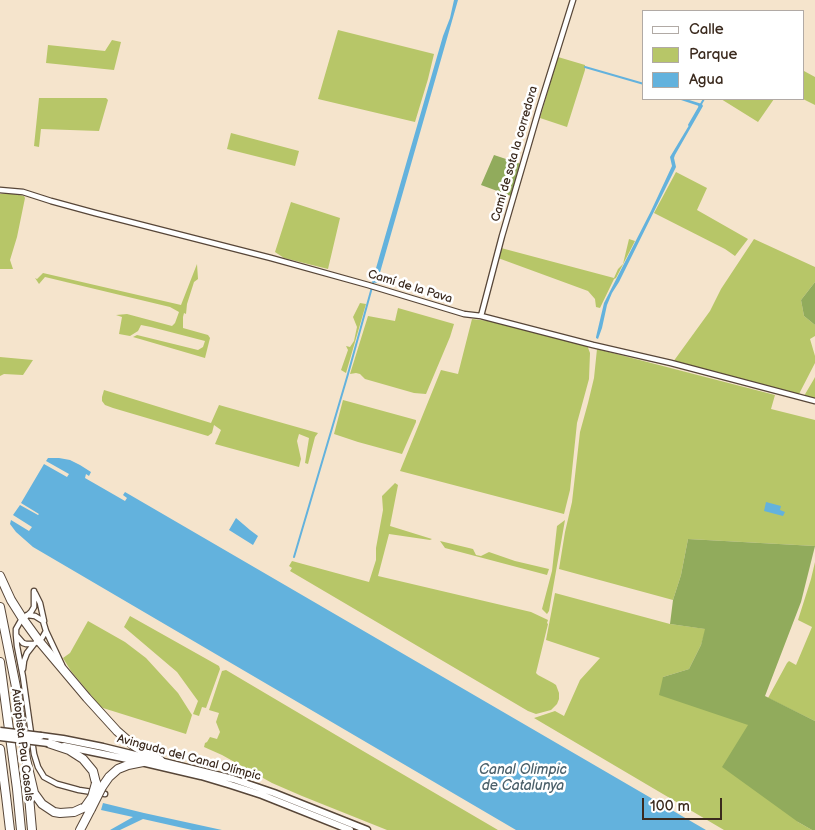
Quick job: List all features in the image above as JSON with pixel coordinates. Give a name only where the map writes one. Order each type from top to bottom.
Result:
[{"type":"highway","points":[[0,576],[11,600],[25,617],[37,642],[117,731],[141,750],[160,760]]},
{"type":"highway","points":[[0,607],[16,687],[26,759],[32,830]]},
{"type":"highway","name":"Autopista Pau Casals","points":[[0,662],[22,830]]},
{"type":"highway","points":[[48,743],[69,750],[83,759],[93,771],[101,788]]},
{"type":"highway","name":"Autopista Pau Casals","points":[[0,749],[10,830]]},
{"type":"highway","points":[[26,759],[32,788],[38,800],[45,807],[54,812],[67,813],[88,808]]},
{"type":"highway","points":[[80,830],[92,797],[109,777],[118,769],[143,762]]},
{"type":"street","name":"Camí de sota la corredora","points":[[481,316],[502,236],[573,0]]},
{"type":"street","name":"Camí de la Pava","points":[[0,190],[23,192],[95,213],[271,258],[464,314],[481,316],[671,363],[815,401]]},
{"type":"street","points":[[68,675],[46,631],[40,603],[34,592],[35,604],[33,609],[17,626],[16,636],[35,760],[41,773],[47,779],[57,784],[79,790],[101,788]]},
{"type":"street","points":[[25,617],[38,617],[45,624]]},
{"type":"street","points":[[23,677],[25,657],[46,631]]},
{"type":"street","points":[[16,636],[26,644],[37,642]]},
{"type":"street","name":"Avinguda del Canal Olímpic","points":[[0,731],[103,746],[245,782],[367,830]]},
{"type":"street","name":"Avinguda del Canal Olímpic","points":[[0,737],[48,743],[106,754],[201,776],[254,792],[350,830]]},
{"type":"green space","points":[[338,30],[434,54],[415,122],[318,99]]},
{"type":"green space","points":[[112,40],[121,42],[114,70],[46,63],[48,45],[105,51]]},
{"type":"green space","points":[[558,57],[585,65],[567,127],[540,118]]},
{"type":"green space","points":[[805,72],[815,77],[815,105],[805,100]]},
{"type":"green space","points":[[39,98],[106,98],[108,100],[99,131],[41,129],[39,147],[34,146]]},
{"type":"green space","points":[[723,100],[773,100],[758,122]]},
{"type":"green space","points":[[231,133],[299,151],[295,166],[227,149]]},
{"type":"green space","points":[[494,155],[521,164],[511,196],[481,185]]},
{"type":"green space","points":[[676,172],[707,188],[697,210],[748,239],[735,256],[654,213]]},
{"type":"green space","points":[[9,193],[24,196],[25,198],[10,260],[13,269],[0,269],[0,194]]},
{"type":"green space","points":[[291,202],[340,218],[328,269],[284,258],[275,252]]},
{"type":"green space","points":[[629,239],[635,241],[616,278],[614,279],[600,308],[596,307],[595,299],[588,291],[498,258],[501,248],[614,278],[618,269],[623,264]]},
{"type":"green space","points":[[754,239],[815,267],[815,282],[801,300],[804,316],[815,325],[815,336],[810,339],[815,363],[799,394],[673,362],[710,311],[721,289]]},
{"type":"green space","points":[[197,264],[198,279],[194,282],[186,314],[184,313],[183,328],[208,335],[210,338],[205,358],[133,337],[137,335],[198,350],[203,347],[205,341],[141,325],[138,331],[130,336],[119,334],[122,317],[116,315],[127,314],[172,326],[179,312],[170,307],[45,277],[39,284],[35,278],[37,279],[43,273],[181,305]]},
{"type":"green space","points":[[815,282],[815,325],[804,316],[801,300]]},
{"type":"green space","points":[[360,303],[366,304],[346,373],[341,370],[348,350],[346,346],[350,347],[354,341],[357,327],[353,317]]},
{"type":"green space","points":[[398,308],[454,324],[426,394],[414,393],[365,379],[360,374],[350,374],[368,316],[395,321]]},
{"type":"green space","points":[[472,319],[497,322],[587,345],[590,353],[589,379],[577,423],[570,490],[564,514],[400,471],[441,370],[458,374]]},
{"type":"green space","points":[[597,349],[775,395],[771,409],[815,420],[815,546],[688,539],[681,575],[673,600],[559,569],[572,502],[580,432],[594,378]]},
{"type":"green space","points":[[0,357],[33,360],[23,375],[4,374],[0,376]]},
{"type":"green space","points":[[815,377],[815,399],[804,396]]},
{"type":"green space","points":[[104,390],[211,423],[219,405],[318,433],[315,437],[308,464],[305,463],[309,438],[299,434],[297,441],[301,459],[299,467],[215,444],[221,430],[214,425],[212,433],[208,436],[105,405],[102,401]]},
{"type":"green space","points":[[343,400],[416,420],[402,454],[334,434]]},
{"type":"green space","points":[[395,483],[398,485],[390,526],[432,539],[389,534],[378,576],[531,612],[548,620],[536,673],[556,685],[559,699],[551,710],[536,714],[528,711],[290,571],[292,568],[289,566],[292,561],[369,582],[376,560],[376,548],[383,510],[382,496]]},
{"type":"green space","points":[[565,520],[547,614],[542,609],[552,571],[557,526]]},
{"type":"green space","points":[[688,539],[815,546],[801,602],[765,696],[815,721],[815,830],[798,822],[722,767],[748,725],[659,695],[663,677],[689,669],[701,645],[705,629],[670,624],[673,600],[681,575]]},
{"type":"green space","points":[[440,541],[473,549],[476,555],[481,556],[489,552],[515,561],[549,569],[547,575],[445,548]]},
{"type":"green space","points":[[815,562],[815,721],[768,698],[787,663],[789,661],[796,665],[812,627],[798,620]]},
{"type":"green space","points":[[555,593],[670,624],[706,629],[701,645],[689,669],[663,677],[749,725],[798,822],[812,830],[724,830],[534,718],[555,711],[564,716],[580,680],[600,658],[546,640]]},
{"type":"green space","points":[[130,616],[219,666],[220,669],[206,708],[202,707],[199,716],[193,714],[198,701],[177,672],[124,627]]},
{"type":"green space","points":[[88,621],[125,642],[146,658],[178,693],[192,715],[186,734],[100,706],[71,671],[63,658],[70,653]]},
{"type":"green space","points":[[226,670],[498,830],[387,830],[272,783],[204,747],[210,737],[217,739],[220,732],[216,722],[219,713],[209,710],[222,671]]},
{"type":"water","points":[[454,0],[458,0],[377,283],[372,282],[443,36],[450,18]]},
{"type":"water","points":[[681,100],[689,100],[703,106],[675,155],[676,167],[612,293],[598,339],[596,337],[604,303],[672,166],[670,157],[699,106]]},
{"type":"water","name":"Canal Olimpic de Catalunya","points":[[48,458],[70,460],[80,465],[91,472],[89,476],[86,474],[85,478],[125,501],[127,498],[123,495],[125,492],[706,830],[516,830],[33,547],[10,524],[11,520],[29,531],[32,527],[13,515],[20,505],[39,514],[21,503],[44,464],[67,477],[69,474],[46,461]]},
{"type":"water","points":[[766,502],[781,506],[780,510],[785,512],[783,516],[764,511]]},
{"type":"water","points":[[236,518],[258,536],[253,545],[229,530]]},
{"type":"water","points":[[103,803],[222,830],[192,830],[143,819],[120,830],[110,830],[133,817],[101,810]]},
{"type":"waterway","points":[[585,67],[642,83]]},
{"type":"waterway","points":[[701,104],[703,100]]},
{"type":"waterway","points":[[689,125],[699,106]]},
{"type":"waterway","points":[[294,557],[374,280]]}]
